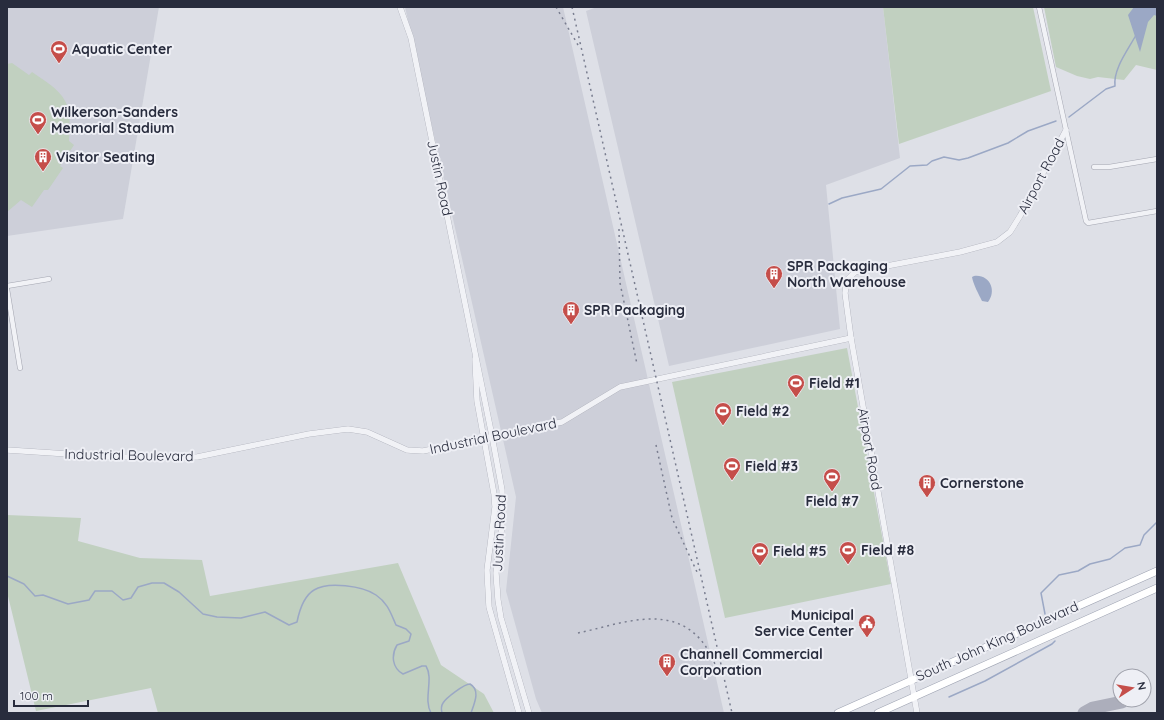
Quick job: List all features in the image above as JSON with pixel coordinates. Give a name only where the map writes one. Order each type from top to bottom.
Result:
[{"type":"main road","name":"South John King Boulevard","points":[[838,713],[1157,571]]},
{"type":"main road","name":"South John King Boulevard","points":[[878,713],[1157,588]]},
{"type":"street","name":"Justin Road","points":[[400,7],[411,38],[476,351],[502,490],[502,525],[496,573],[498,600],[501,618],[529,713]]},
{"type":"street","points":[[1039,7],[1087,223],[1157,211]]},
{"type":"street","name":"Airport Road","points":[[917,713],[851,338],[845,293],[846,280],[856,272],[960,252],[998,242],[1010,232],[1017,222],[1066,130]]},
{"type":"street","points":[[1094,167],[1109,167],[1157,160]]},
{"type":"street","points":[[7,286],[49,279]]},
{"type":"street","points":[[7,289],[20,368]]},
{"type":"street","name":"Industrial Boulevard","points":[[7,450],[114,458],[197,457],[309,434],[348,429],[367,432],[407,450],[423,451],[562,422],[620,387],[851,338]]},
{"type":"street","name":"Justin Road","points":[[476,351],[475,370],[477,401],[494,494],[493,524],[487,570],[489,607],[519,713]]},
{"type":"street","points":[[493,524],[502,525]]},
{"type":"shaded area","points":[[7,7],[159,7],[123,219],[7,236]]},
{"type":"shaded area","points":[[405,7],[563,7],[724,713],[542,713],[536,699],[506,591],[516,497]]},
{"type":"shaded area","points":[[597,7],[883,7],[900,158],[826,185],[840,329],[669,366],[586,11]]},
{"type":"green space","points":[[883,7],[1033,7],[1051,91],[899,144]]},
{"type":"green space","points":[[1044,7],[1157,7],[1157,70],[1136,65],[1124,80],[1098,77],[1090,79],[1077,76],[1056,67]]},
{"type":"green space","name":"Wilkerson-Sanders Memorial Stadium","points":[[12,63],[29,75],[32,72],[60,93],[68,108],[70,127],[69,141],[74,145],[60,166],[63,168],[48,190],[44,190],[32,207],[21,200],[7,212],[7,64]]},
{"type":"green space","points":[[847,348],[891,584],[725,618],[672,382]]},
{"type":"green space","points":[[7,515],[81,518],[78,541],[140,558],[202,560],[210,596],[398,563],[441,665],[484,694],[494,713],[158,713],[151,688],[36,711],[7,592]]},
{"type":"water","points":[[1134,7],[1157,7],[1157,16],[1154,15],[1148,22],[1140,52],[1128,15]]},
{"type":"water","points":[[980,276],[988,280],[992,288],[992,293],[988,302],[982,301],[972,277]]},
{"type":"waterway","points":[[1069,117],[1106,89],[1115,86],[1116,73],[1125,53],[1136,35]]},
{"type":"waterway","points":[[829,204],[842,198],[881,189],[910,166],[927,165],[932,161],[944,157],[959,160],[968,158],[1008,143],[1028,131],[1056,121]]},
{"type":"waterway","points":[[1045,614],[1041,593],[1059,575],[1078,571],[1090,564],[1110,559],[1125,548],[1140,545],[1144,535],[1157,522]]},
{"type":"waterway","points":[[7,576],[24,584],[35,596],[43,595],[68,604],[89,600],[95,591],[112,591],[123,600],[131,598],[138,587],[152,583],[164,583],[179,592],[203,614],[217,617],[241,618],[265,612],[289,625],[297,622],[307,596],[320,587],[336,585],[363,589],[380,598],[389,609],[396,625],[406,629],[411,634],[409,641],[397,645],[393,657],[395,665],[403,674],[422,666],[426,666],[429,677],[428,702],[431,713]]},
{"type":"waterway","points":[[949,697],[985,681],[1055,641]]},
{"type":"waterway","points":[[442,713],[442,704],[451,695],[470,684],[476,693],[471,713]]},
{"type":"taxiway","points":[[1084,713],[1093,708],[1112,704]]},
{"type":"railway","points":[[556,7],[578,45]]},
{"type":"railway","points":[[572,7],[732,713]]},
{"type":"railway","points":[[619,229],[620,283],[637,364]]},
{"type":"railway","points":[[656,445],[672,518],[697,572]]},
{"type":"railway","points":[[578,633],[625,622],[642,620],[658,619],[673,622],[687,628],[700,639],[709,652],[720,676]]},
{"type":"place","name":"Aquatic Center","points":[[59,64]]},
{"type":"place","name":"Wilkerson-Sanders Memorial Stadium","points":[[38,135]]},
{"type":"place","name":"Visitor Seating","points":[[43,172]]},
{"type":"place","name":"SPR Packaging North Warehouse","points":[[774,289]]},
{"type":"place","name":"SPR Packaging","points":[[571,325]]},
{"type":"place","name":"Field #1","points":[[796,398]]},
{"type":"place","name":"Field #2","points":[[723,426]]},
{"type":"place","name":"Field #3","points":[[732,481]]},
{"type":"place","name":"Field #7","points":[[832,492]]},
{"type":"place","name":"Cornerstone","points":[[927,498]]},
{"type":"place","name":"Field #8","points":[[848,565]]},
{"type":"place","name":"Field #5","points":[[760,566]]},
{"type":"place","name":"Municipal Service Center","points":[[867,638]]},
{"type":"place","name":"Channell Commercial Corporation","points":[[667,677]]}]
